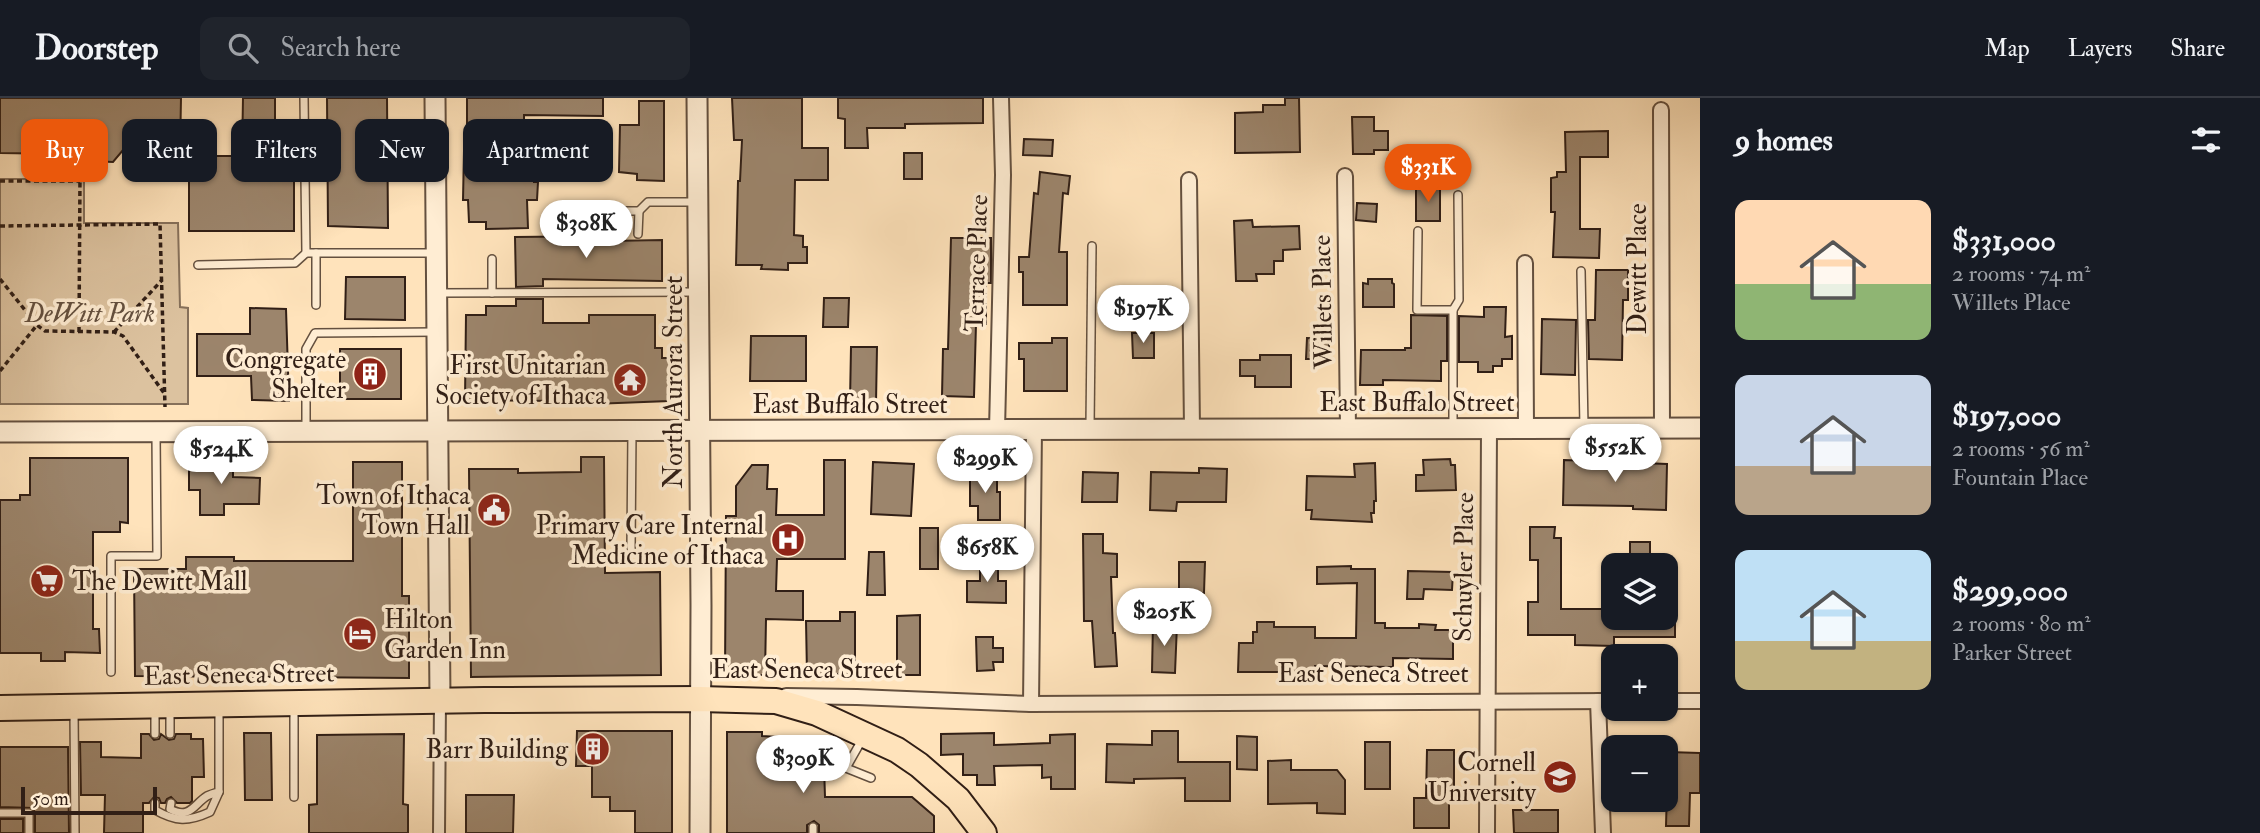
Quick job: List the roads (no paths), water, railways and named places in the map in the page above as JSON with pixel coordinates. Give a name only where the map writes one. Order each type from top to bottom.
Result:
[{"type":"highway","name":"East Seneca Street","points":[[0,708],[440,700],[753,699]]},
{"type":"highway","points":[[753,699],[797,706],[865,734],[919,765],[958,799],[977,830]]},
{"type":"street","points":[[435,98],[439,833]]},
{"type":"street","name":"North Aurora Street","points":[[698,98],[700,833]]},
{"type":"street","name":"Terrace Place","points":[[997,430],[1003,175],[1001,98]]},
{"type":"street","name":"Dewitt Place","points":[[1661,110],[1662,428]]},
{"type":"street","name":"Willets Place","points":[[1346,176],[1348,428]]},
{"type":"street","points":[[1189,180],[1192,428]]},
{"type":"street","points":[[1525,263],[1526,428]]},
{"type":"street","name":"Schuyler Place","points":[[1487,833],[1489,428]]},
{"type":"street","name":"East Buffalo Street","points":[[0,432],[1700,428]]},
{"type":"street","points":[[1031,704],[1034,429]]},
{"type":"street","name":"East Seneca Street","points":[[753,699],[831,696],[1031,704],[1598,701]]},
{"type":"street","points":[[1598,701],[1603,833]]},
{"type":"street","points":[[1678,701],[1700,701]]},
{"type":"lane","points":[[304,98],[306,253]]},
{"type":"lane","points":[[1453,428],[1452,310],[1459,300],[1458,195]]},
{"type":"lane","points":[[638,234],[639,211],[648,202],[698,202]]},
{"type":"lane","points":[[580,211],[639,211]]},
{"type":"lane","points":[[1418,231],[1417,310],[1452,310]]},
{"type":"lane","points":[[1090,429],[1092,246]]},
{"type":"lane","points":[[198,265],[295,263],[306,253],[436,253]]},
{"type":"lane","points":[[316,253],[316,305]]},
{"type":"lane","points":[[492,259],[492,293]]},
{"type":"lane","points":[[1581,271],[1584,427]]},
{"type":"lane","points":[[436,293],[699,292]]},
{"type":"lane","points":[[306,432],[306,349],[315,332],[436,332]]},
{"type":"lane","points":[[631,548],[632,430]]},
{"type":"lane","points":[[111,672],[111,556],[156,556],[156,432]]},
{"type":"lane","points":[[294,703],[294,797]]},
{"type":"lane","points":[[155,803],[156,810],[172,820],[196,818],[210,812],[219,792],[219,704]]},
{"type":"lane","points":[[155,734],[162,705]]},
{"type":"lane","points":[[162,705],[170,734]]},
{"type":"lane","points":[[74,707],[75,833]]},
{"type":"lane","points":[[865,734],[846,768],[871,778]]},
{"type":"lane","points":[[171,803],[170,809],[177,813],[193,810],[206,796],[219,792]]},
{"type":"lane","points":[[0,813],[29,813],[29,833]]},
{"type":"place","name":"Congregate Shelter","points":[[370,374]]},
{"type":"place","name":"First Unitarian Society of Ithaca","points":[[630,380]]},
{"type":"place","name":"Town of Ithaca Town Hall","points":[[494,510]]},
{"type":"place","name":"Primary Care Internal Medicine of Ithaca","points":[[788,540]]},
{"type":"place","name":"The Dewitt Mall","points":[[47,581]]},
{"type":"place","name":"Hilton Garden Inn","points":[[360,634]]},
{"type":"place","name":"Barr Building","points":[[593,749]]},
{"type":"place","name":"Cornell University","points":[[1560,777]]},
{"type":"park label","name":"DeWitt Park","points":[[90,313]]}]
